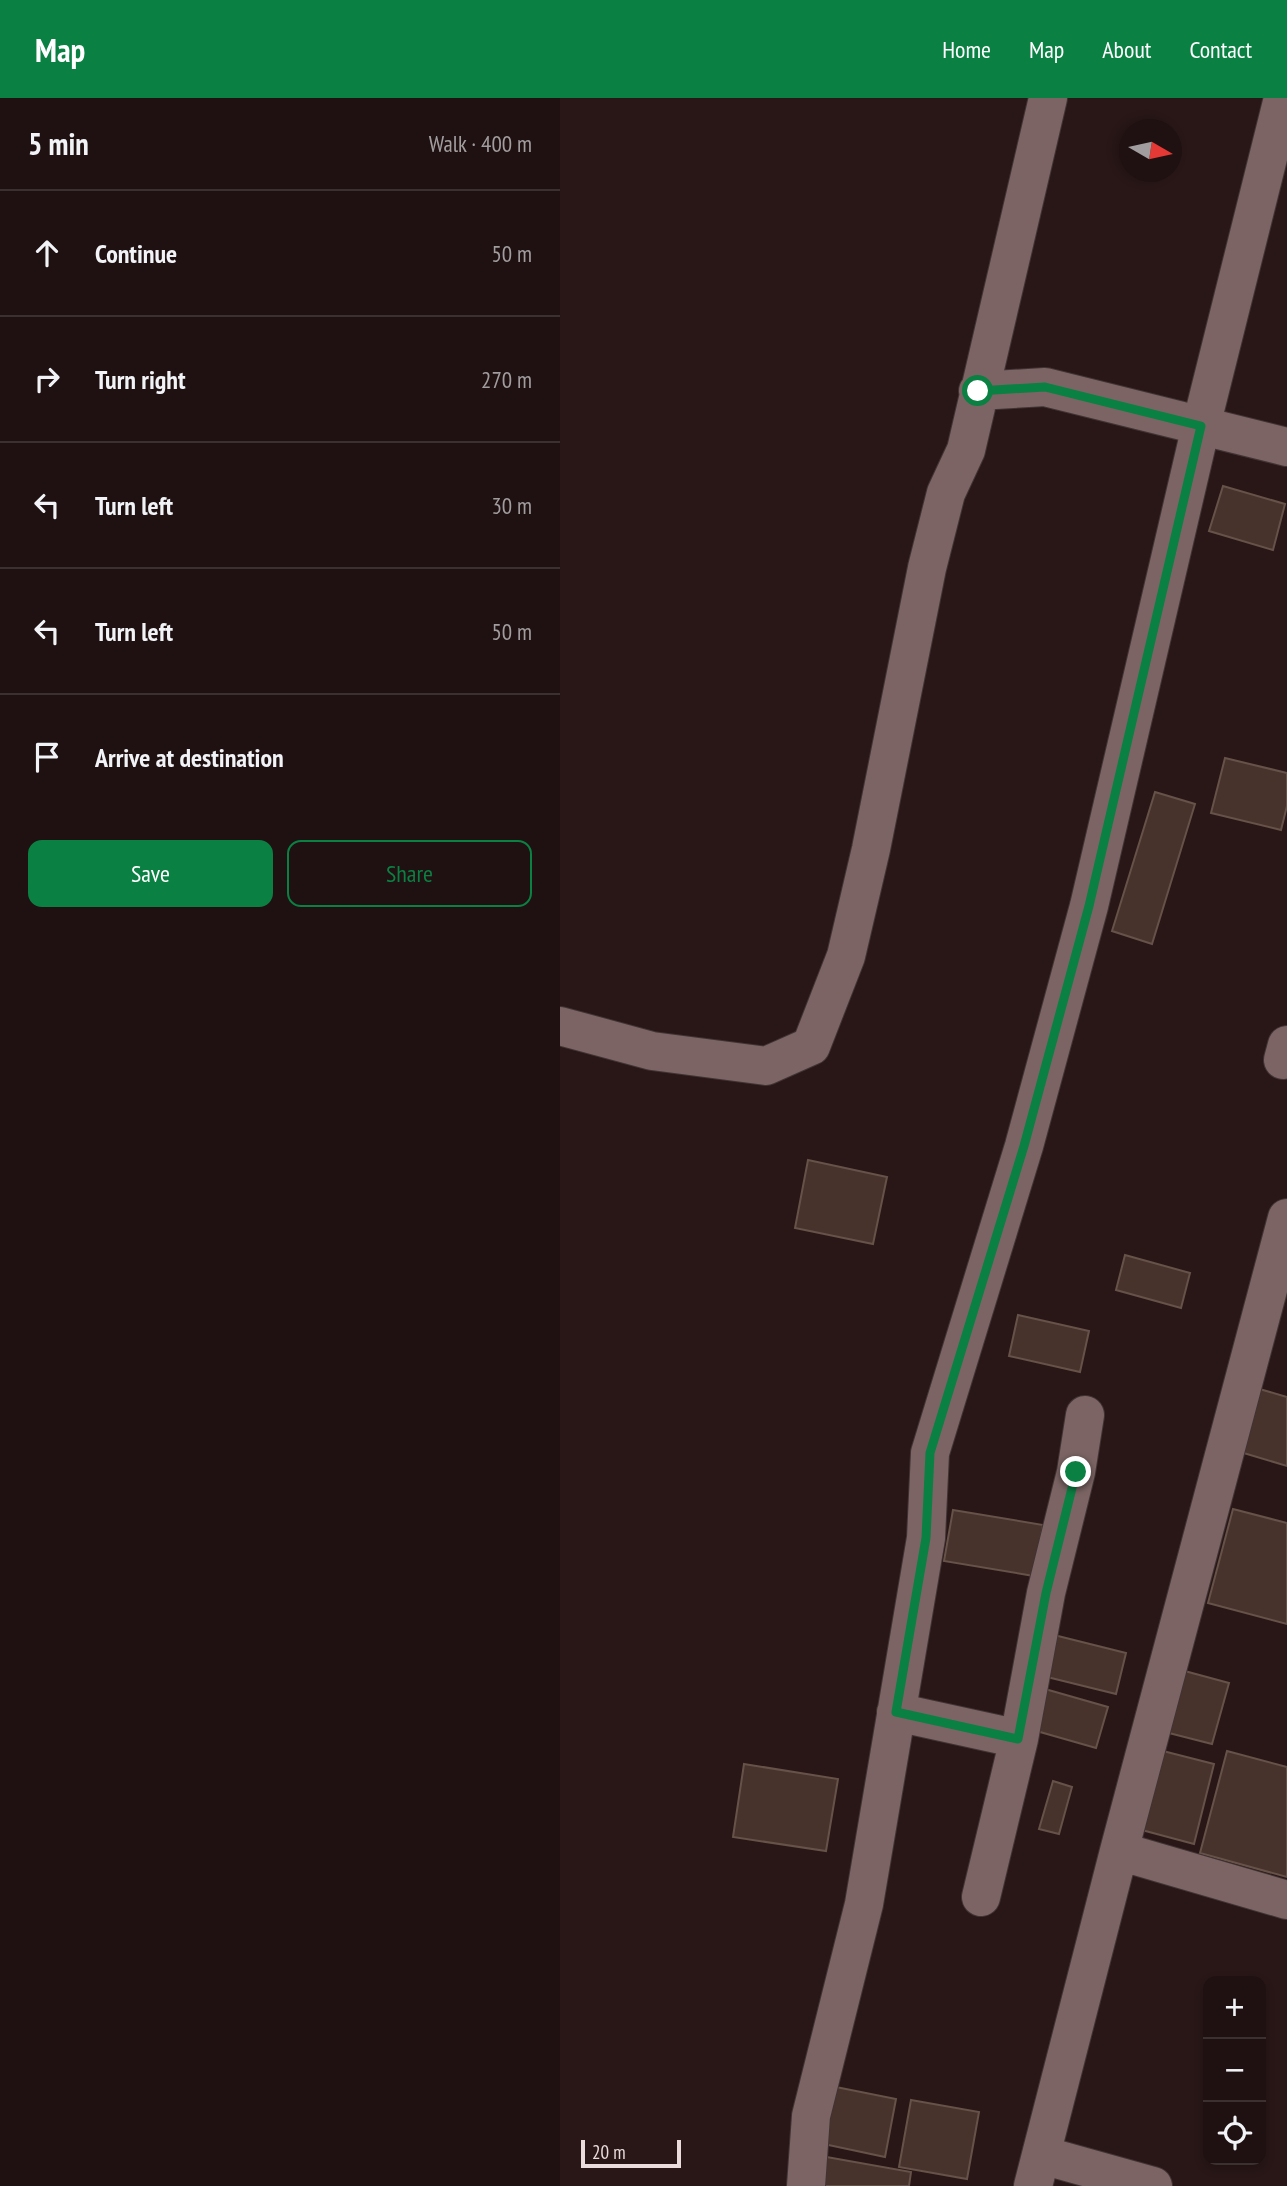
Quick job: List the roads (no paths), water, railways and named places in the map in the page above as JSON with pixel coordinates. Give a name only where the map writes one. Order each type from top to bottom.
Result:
[{"type":"street","points":[[560,1027],[652,1051],[766,1066],[811,1046],[846,956],[871,849],[927,568],[946,493],[966,450],[1048,98]]},
{"type":"street","points":[[806,2186],[811,2116],[863,1904],[926,1538],[930,1453],[1024,1146],[1086,919],[1201,426],[1283,98]]},
{"type":"street","points":[[978,391],[1045,387],[1287,447]]},
{"type":"street","points":[[1153,2186],[1038,2170],[1119,1851],[1287,1218]]},
{"type":"street","points":[[981,1897],[1018,1739],[1046,1593],[1076,1472],[1085,1415]]},
{"type":"street","points":[[896,1712],[1018,1739]]},
{"type":"street","points":[[1119,1851],[1287,1900]]}]
